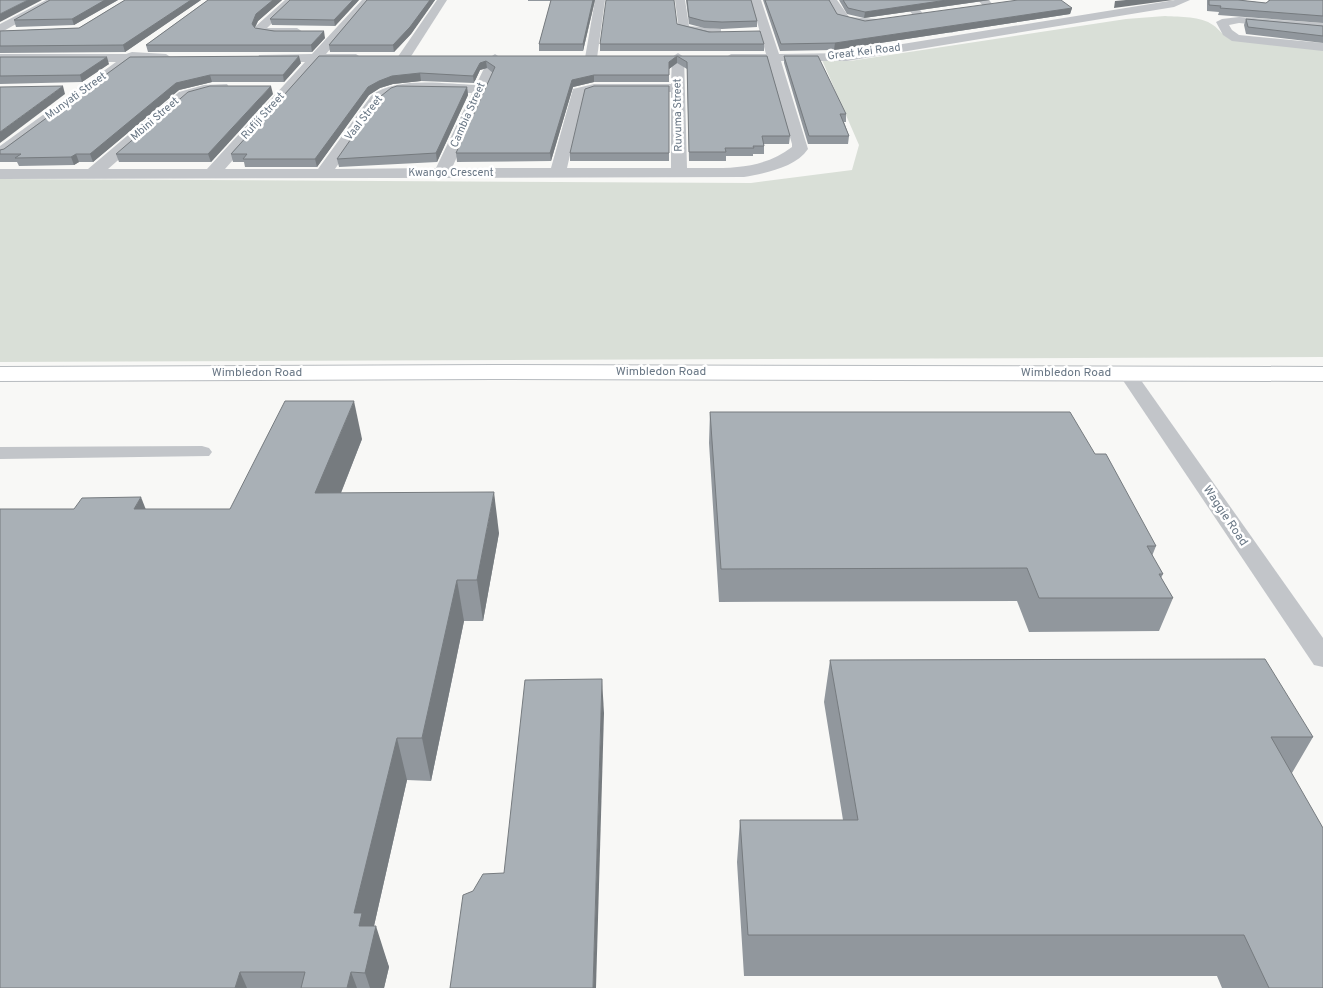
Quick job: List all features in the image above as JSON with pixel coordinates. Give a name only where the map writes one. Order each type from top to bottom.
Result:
[{"type":"main road","name":"Wimbledon Road","points":[[0,374],[485,372],[1323,374]]},
{"type":"street","points":[[0,29],[54,0]]},
{"type":"street","points":[[291,0],[260,28],[266,32],[338,32]]},
{"type":"street","name":"Rufiji Street","points":[[211,174],[368,0]]},
{"type":"street","points":[[422,58],[398,58],[442,0]]},
{"type":"street","points":[[591,58],[600,0]]},
{"type":"street","points":[[680,0],[683,28],[698,32],[731,32]]},
{"type":"street","points":[[756,0],[761,32],[773,58]]},
{"type":"street","points":[[832,0],[845,20],[864,23],[891,20]]},
{"type":"street","points":[[906,0],[914,16],[973,36]]},
{"type":"street","name":"Great Kei Road","points":[[716,58],[847,56],[1174,4],[1184,0]]},
{"type":"street","points":[[971,8],[989,3]]},
{"type":"street","points":[[914,16],[945,12]]},
{"type":"street","points":[[1323,27],[1238,20],[1222,22],[1227,32],[1236,38],[1323,47]]},
{"type":"street","points":[[0,33],[20,32]]},
{"type":"street","name":"Munyati Street","points":[[0,153],[143,48]]},
{"type":"street","points":[[0,58],[177,58]]},
{"type":"street","points":[[246,58],[374,58]]},
{"type":"street","name":"Cambia Street","points":[[442,173],[479,89],[500,58],[477,58]]},
{"type":"street","name":"Ruvuma Street","points":[[678,58],[679,173]]},
{"type":"street","name":"Kwango Crescent","points":[[0,174],[679,173],[752,171],[784,161],[800,149],[773,58]]},
{"type":"street","points":[[67,88],[86,88]]},
{"type":"street","name":"Mbini Street","points":[[92,174],[184,94],[204,89],[240,88]]},
{"type":"street","points":[[269,88],[289,88]]},
{"type":"street","name":"Vaal Street","points":[[323,174],[376,99],[386,91],[404,88],[479,89]]},
{"type":"street","points":[[558,173],[578,92],[594,88],[678,88]]},
{"type":"lane","name":"Waggie Road","points":[[1127,373],[1323,658]]},
{"type":"lane","points":[[0,453],[202,452]]},
{"type":"shaded area","points":[[1165,16],[1203,20],[1213,25],[1229,38],[1323,49],[1323,357],[0,362],[0,179],[751,183],[852,170],[859,145],[822,60],[850,61],[1126,19]]},
{"type":"building","points":[[0,0],[28,0],[0,14]]},
{"type":"building","points":[[50,0],[105,0],[72,19],[14,20]]},
{"type":"building","points":[[125,0],[191,0],[123,45],[0,46],[0,31],[79,28]]},
{"type":"building","points":[[208,0],[273,0],[256,14],[252,24],[255,28],[274,31],[324,31],[311,45],[146,45]]},
{"type":"building","points":[[290,0],[353,0],[334,20],[270,19]]},
{"type":"building","points":[[367,0],[430,0],[410,27],[393,45],[329,45]]},
{"type":"building","points":[[551,0],[593,0],[583,44],[539,44]]},
{"type":"building","points":[[606,0],[674,0],[677,24],[709,32],[760,31],[764,44],[600,44]]},
{"type":"building","points":[[687,0],[751,0],[757,21],[704,21],[689,17]]},
{"type":"building","points":[[765,0],[829,0],[837,14],[865,21],[1018,0],[1061,0],[1072,8],[835,43],[781,44]]},
{"type":"building","points":[[843,0],[947,0],[865,12],[848,8]]},
{"type":"building","points":[[1209,0],[1238,0],[1266,3],[1270,0],[1323,0],[1323,16],[1220,8],[1221,6],[1209,5]]},
{"type":"building","points":[[1246,19],[1323,26],[1323,36],[1248,27]]},
{"type":"building","points":[[299,56],[283,75],[210,75],[176,83],[90,154],[76,154],[71,157],[15,158],[21,154],[0,154],[0,150],[4,149],[130,57]]},
{"type":"building","points":[[319,56],[677,56],[669,62],[669,75],[594,75],[572,80],[550,153],[456,153],[495,67],[486,61],[480,63],[473,76],[420,73],[392,76],[368,87],[315,159],[243,159],[247,154],[231,154]]},
{"type":"building","points":[[677,56],[767,56],[790,136],[762,136],[764,146],[753,146],[754,148],[725,148],[726,152],[689,152],[687,62]]},
{"type":"building","points":[[784,56],[818,56],[846,114],[840,114],[849,136],[809,136]]},
{"type":"building","points":[[0,57],[107,57],[80,75],[0,76]]},
{"type":"building","points":[[63,86],[0,132],[0,87]]},
{"type":"building","points":[[210,86],[271,86],[208,154],[116,154],[188,92]]},
{"type":"building","points":[[397,86],[467,87],[436,153],[337,159],[381,96]]},
{"type":"building","points":[[594,86],[669,86],[669,153],[570,153],[585,89]]},
{"type":"building","points":[[285,401],[354,401],[315,493],[494,492],[477,580],[457,580],[422,738],[397,738],[354,913],[362,913],[359,926],[376,926],[365,973],[351,972],[347,988],[301,988],[305,972],[240,972],[235,988],[0,988],[0,509],[74,509],[82,498],[141,497],[134,509],[230,509]]},
{"type":"building","points":[[710,412],[1070,412],[1095,454],[1106,454],[1156,546],[1147,546],[1163,574],[1159,574],[1173,598],[1039,598],[1027,568],[721,569]]},
{"type":"building","points":[[1265,659],[1313,737],[1271,737],[1323,828],[1323,988],[1269,988],[1244,935],[748,935],[740,820],[858,820],[830,660]]},
{"type":"building","points":[[602,679],[593,988],[450,988],[463,895],[473,891],[483,874],[504,873],[525,680]]}]
